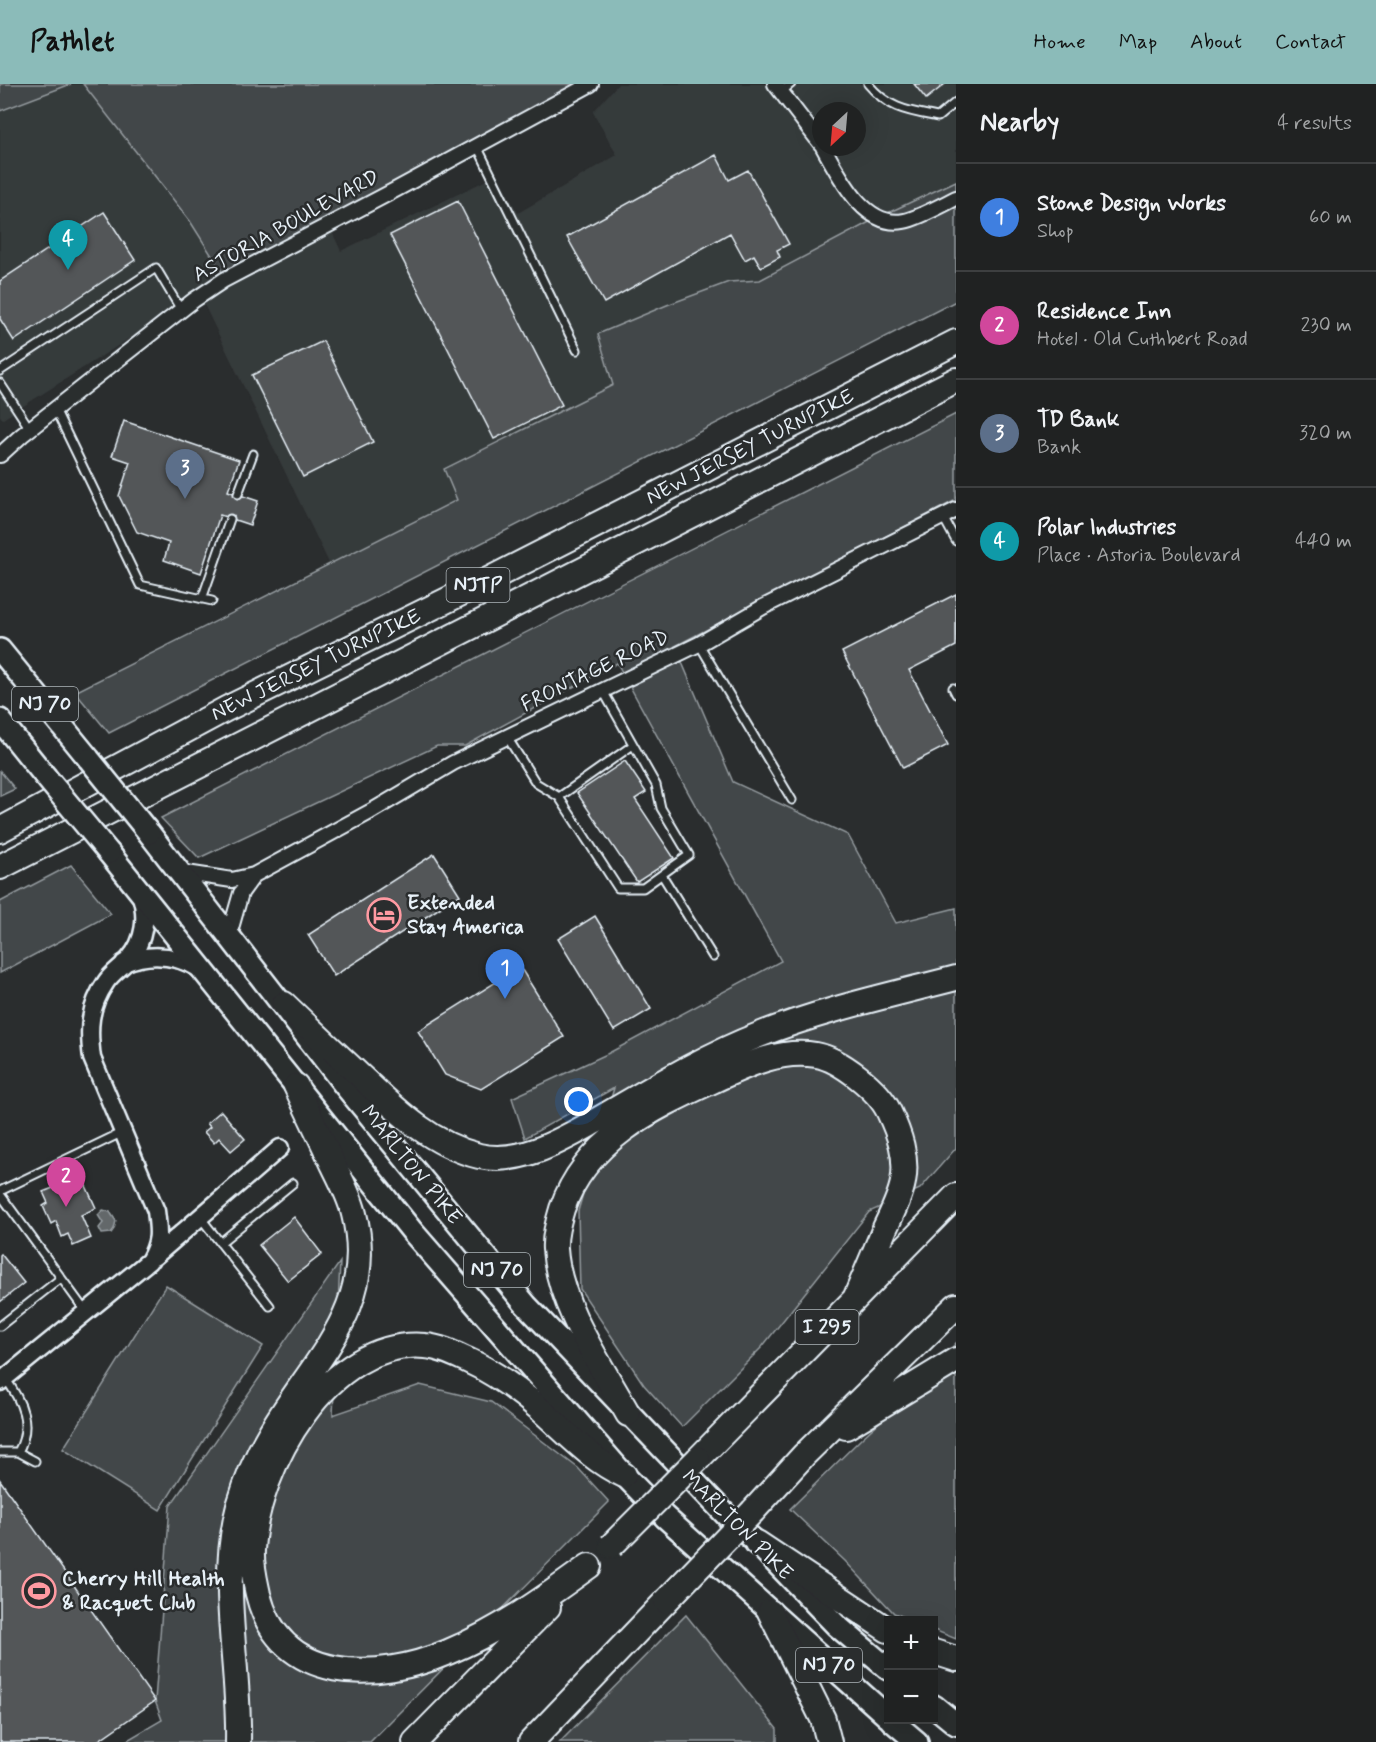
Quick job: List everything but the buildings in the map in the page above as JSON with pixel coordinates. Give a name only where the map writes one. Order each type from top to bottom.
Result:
[{"type":"highway","name":"NEW JERSEY TURNPIKE","points":[[0,830],[96,767],[226,709],[490,579],[956,342]]},
{"type":"highway","name":"NEW JERSEY TURNPIKE","points":[[0,867],[956,380]]},
{"type":"highway","name":"MARLTON PIKE","points":[[0,650],[180,872],[346,1087],[526,1305],[730,1519],[757,1543],[836,1625],[884,1665]]},
{"type":"highway","name":"MARLTON PIKE","points":[[0,720],[137,887],[412,1231],[624,1475],[665,1517],[884,1713]]},
{"type":"highway","points":[[284,1004],[398,1112],[427,1134],[457,1149],[481,1156],[500,1157],[521,1156],[546,1147],[678,1074],[760,1034],[858,1004],[956,978]]},
{"type":"highway","points":[[628,1414],[582,1332],[565,1295],[555,1249],[557,1224],[574,1180],[591,1158],[621,1130],[690,1091],[751,1063],[780,1055],[818,1055],[846,1069],[869,1085],[886,1104],[900,1135],[903,1180],[897,1200],[855,1299]]},
{"type":"highway","points":[[238,1742],[239,1718],[231,1628],[229,1564],[238,1513],[253,1467],[270,1433],[336,1334],[357,1286],[359,1239],[354,1213],[296,1086]]},
{"type":"highway","name":"I 295","points":[[415,1742],[698,1459],[956,1196]]},
{"type":"highway","points":[[531,1742],[804,1455],[956,1306]]},
{"type":"highway","points":[[590,1566],[516,1616],[447,1653],[407,1666],[376,1672],[346,1671],[318,1664],[294,1651],[276,1635],[262,1606],[255,1579],[252,1552],[256,1518],[271,1475],[294,1430],[322,1392],[342,1373],[367,1356],[400,1347],[425,1346],[448,1351],[481,1366],[516,1388],[580,1446],[624,1475]]},
{"type":"highway","points":[[804,1455],[866,1414],[956,1360]]},
{"type":"highway","points":[[757,1543],[884,1627]]},
{"type":"highway","points":[[770,1612],[823,1719],[829,1742]]},
{"type":"highway","points":[[938,1654],[956,1659]]},
{"type":"highway","points":[[938,1710],[956,1724]]},
{"type":"highway","name":"MARLTON PIKE","points":[[897,1724],[917,1742]]},
{"type":"street","name":"ASTORIA BOULEVARD","points":[[0,455],[181,310],[224,280],[591,84]]},
{"type":"street","points":[[782,87],[812,130]]},
{"type":"street","points":[[828,156],[850,193],[874,214],[887,221],[905,221],[956,198]]},
{"type":"street","name":"ASTORIA BOULEVARD","points":[[0,446],[26,432]]},
{"type":"street","name":"FRONTAGE ROAD","points":[[180,872],[232,880],[254,875],[453,764],[699,644],[763,607],[956,510]]},
{"type":"street","points":[[229,935],[241,893],[254,875]]},
{"type":"street","points":[[137,887],[144,907],[144,928],[137,948],[107,980],[96,999],[88,1034],[92,1058],[156,1211],[159,1234],[157,1246],[149,1261]]},
{"type":"street","points":[[124,964],[147,956],[172,957],[190,964],[210,979]]},
{"type":"street","points":[[2,1380],[149,1261],[280,1148]]},
{"type":"lane","points":[[868,84],[878,96],[903,111],[938,117],[956,102]]},
{"type":"lane","points":[[477,146],[577,350]]},
{"type":"lane","points":[[0,371],[156,268],[181,310]]},
{"type":"lane","points":[[0,383],[26,432]]},
{"type":"lane","points":[[56,409],[140,585],[212,601]]},
{"type":"lane","points":[[238,494],[253,454]]},
{"type":"lane","points":[[943,517],[956,541]]},
{"type":"lane","points":[[202,599],[230,519]]},
{"type":"lane","points":[[699,644],[792,800]]},
{"type":"lane","points":[[507,737],[536,783],[559,797],[618,888],[643,888],[689,855],[661,808],[656,785],[603,691]]},
{"type":"lane","points":[[559,797],[633,745]]},
{"type":"lane","points":[[662,875],[713,957]]},
{"type":"lane","points":[[86,1312],[0,1192],[123,1132]]},
{"type":"lane","points":[[220,1243],[292,1183]]},
{"type":"lane","points":[[200,1217],[270,1306]]},
{"type":"lane","points":[[0,1326],[61,1278]]},
{"type":"lane","points":[[2,1380],[13,1389],[26,1416],[24,1442],[18,1452]]},
{"type":"lane","points":[[0,1452],[18,1452],[35,1461]]},
{"type":"shaded area","points":[[0,84],[71,84],[0,111]]},
{"type":"shaded area","points":[[71,84],[83,84],[190,221],[224,274],[327,221],[341,251],[497,175],[518,213],[617,155],[593,112],[618,84],[956,84],[956,181],[877,218],[760,280],[729,282],[598,334],[613,385],[444,469],[458,500],[330,565],[199,294],[3,419],[0,416],[0,111]]},
{"type":"shaded area","points":[[83,84],[578,84],[224,275],[190,221]]},
{"type":"shaded area","points":[[956,181],[956,301],[109,733],[75,692],[457,500],[444,469],[613,385],[598,334],[729,282],[760,280],[877,218]]},
{"type":"shaded area","points":[[956,414],[956,500],[675,646],[733,782],[848,835],[896,923],[956,908],[956,1148],[920,1189],[869,1212],[762,1347],[682,1427],[644,1385],[580,1289],[578,1211],[614,1088],[525,1138],[512,1098],[607,1054],[781,961],[617,663],[465,746],[437,746],[199,858],[161,818]]},
{"type":"shaded area","points":[[0,771],[15,789],[0,796]]},
{"type":"shaded area","points":[[71,865],[111,914],[0,973],[0,902]]},
{"type":"shaded area","points":[[103,1210],[110,1212],[116,1221],[111,1233],[102,1234],[99,1228],[103,1223],[98,1215]]},
{"type":"shaded area","points":[[340,1262],[333,1415],[420,1385],[491,1402],[578,1468],[609,1502],[370,1742],[124,1742],[162,1720],[155,1701],[170,1506]]},
{"type":"shaded area","points":[[166,1285],[263,1346],[160,1510],[63,1449]]},
{"type":"shaded area","points":[[956,1343],[956,1639],[938,1632],[938,1616],[902,1616],[894,1613],[845,1561],[790,1509],[863,1437],[913,1392]]},
{"type":"shaded area","points":[[686,1615],[777,1729],[777,1742],[560,1742]]},
{"type":"place","name":"Polar Industries","points":[[68,270]]},
{"type":"place","name":"TD Bank","points":[[185,499]]},
{"type":"place","name":"Extended Stay America","points":[[384,915]]},
{"type":"place","name":"Stone Design Works","points":[[505,999]]},
{"type":"place","name":"Residence Inn","points":[[66,1207]]},
{"type":"place","name":"Cherry Hill Health & Racquet Club","points":[[39,1591]]}]
